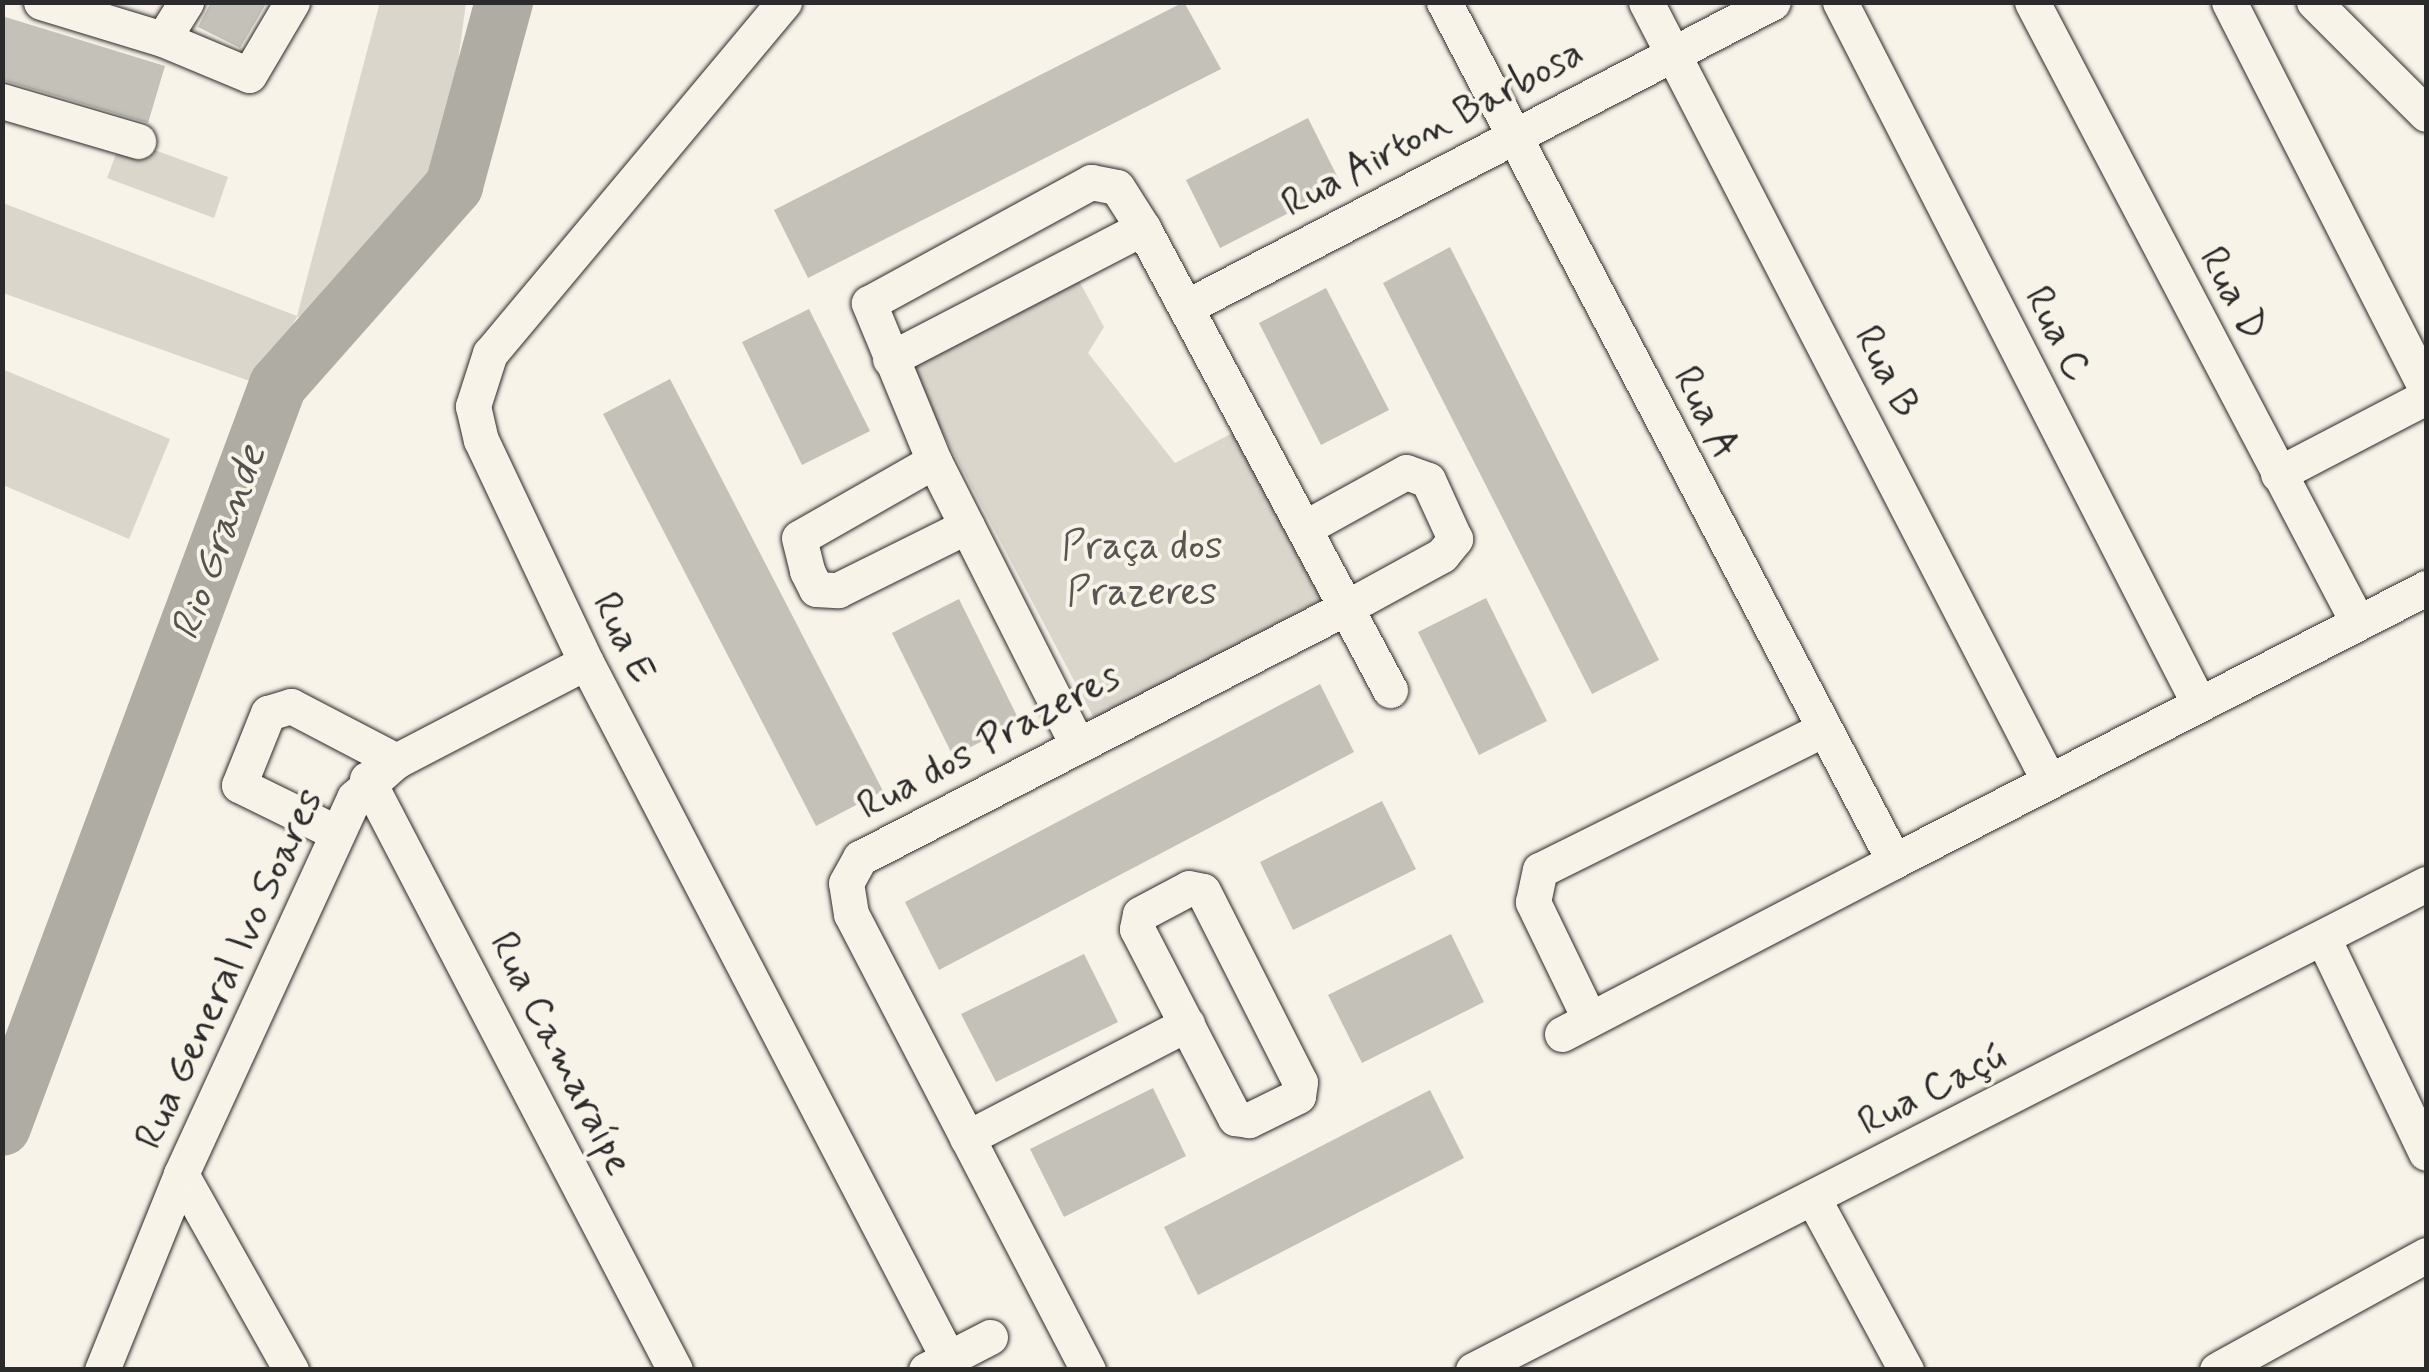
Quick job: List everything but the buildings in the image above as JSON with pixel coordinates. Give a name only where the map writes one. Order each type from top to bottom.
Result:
[{"type":"street","points":[[41,2],[164,39],[249,75],[292,2]]},
{"type":"street","points":[[164,39],[186,2]]},
{"type":"street","name":"Rua E","points":[[784,2],[490,353],[476,380],[482,440],[586,662],[937,1364]]},
{"type":"street","name":"Rua A","points":[[1444,2],[1822,730],[1894,860]]},
{"type":"street","name":"Rua B","points":[[1646,2],[2049,781]]},
{"type":"street","name":"Rua Airton Barbosa","points":[[1188,306],[1512,133],[1773,2]]},
{"type":"street","name":"Rua C","points":[[1840,2],[2199,704]]},
{"type":"street","name":"Rua D","points":[[2032,2],[2358,623]]},
{"type":"street","points":[[2229,2],[2426,388]]},
{"type":"street","points":[[2318,4],[2426,114]]},
{"type":"street","points":[[2,101],[138,141]]},
{"type":"street","points":[[1076,742],[934,461],[870,314],[874,294],[1091,182],[1118,186],[1143,228],[1308,526],[1390,690]]},
{"type":"street","points":[[890,359],[1143,228]]},
{"type":"street","points":[[2278,474],[2426,398]]},
{"type":"street","points":[[934,461],[799,538],[807,571],[816,588],[838,590],[967,526]]},
{"type":"street","name":"Rua dos Prazeres","points":[[1088,1370],[851,914],[846,882],[860,858],[1076,742],[1349,606],[1451,549],[1453,529],[1428,480],[1406,472],[1308,526]]},
{"type":"street","points":[[1822,730],[1540,870],[1533,902],[1576,1026],[2426,588]]},
{"type":"street","points":[[337,833],[239,785],[268,713],[291,706],[382,770],[586,662]]},
{"type":"street","name":"Rua General Ivo Soares","points":[[102,1370],[181,1174],[337,833],[382,770]]},
{"type":"street","name":"Rua Camaraípe","points":[[382,770],[675,1370]]},
{"type":"street","name":"Rua Caçú","points":[[1473,1370],[2324,940],[2426,884]]},
{"type":"street","points":[[1196,888],[1300,1082],[1298,1096],[1249,1120],[1235,1118],[1187,1024],[1136,920],[1196,888]]},
{"type":"street","points":[[2324,940],[2426,1153]]},
{"type":"street","points":[[967,1138],[1187,1024]]},
{"type":"street","points":[[181,1174],[290,1370]]},
{"type":"street","points":[[1814,1198],[1906,1370]]},
{"type":"street","points":[[2217,1370],[2426,1256]]},
{"type":"street","points":[[937,1364],[990,1337]]},
{"type":"green space","points":[[380,2],[466,3],[442,180],[321,315],[297,317],[258,384],[3,293],[3,203],[297,316]]},
{"type":"green space","points":[[122,138],[228,177],[214,218],[107,178]]},
{"type":"green space","name":"Praça dos Prazeres","points":[[1078,279],[1104,327],[1088,353],[1175,463],[1248,425],[1336,592],[1095,720],[909,369]]},
{"type":"green space","points":[[2,369],[170,439],[129,539],[3,485]]},
{"type":"waterway","name":"Rio Grande","points":[[2,1127],[278,385],[454,186],[504,2]]}]
